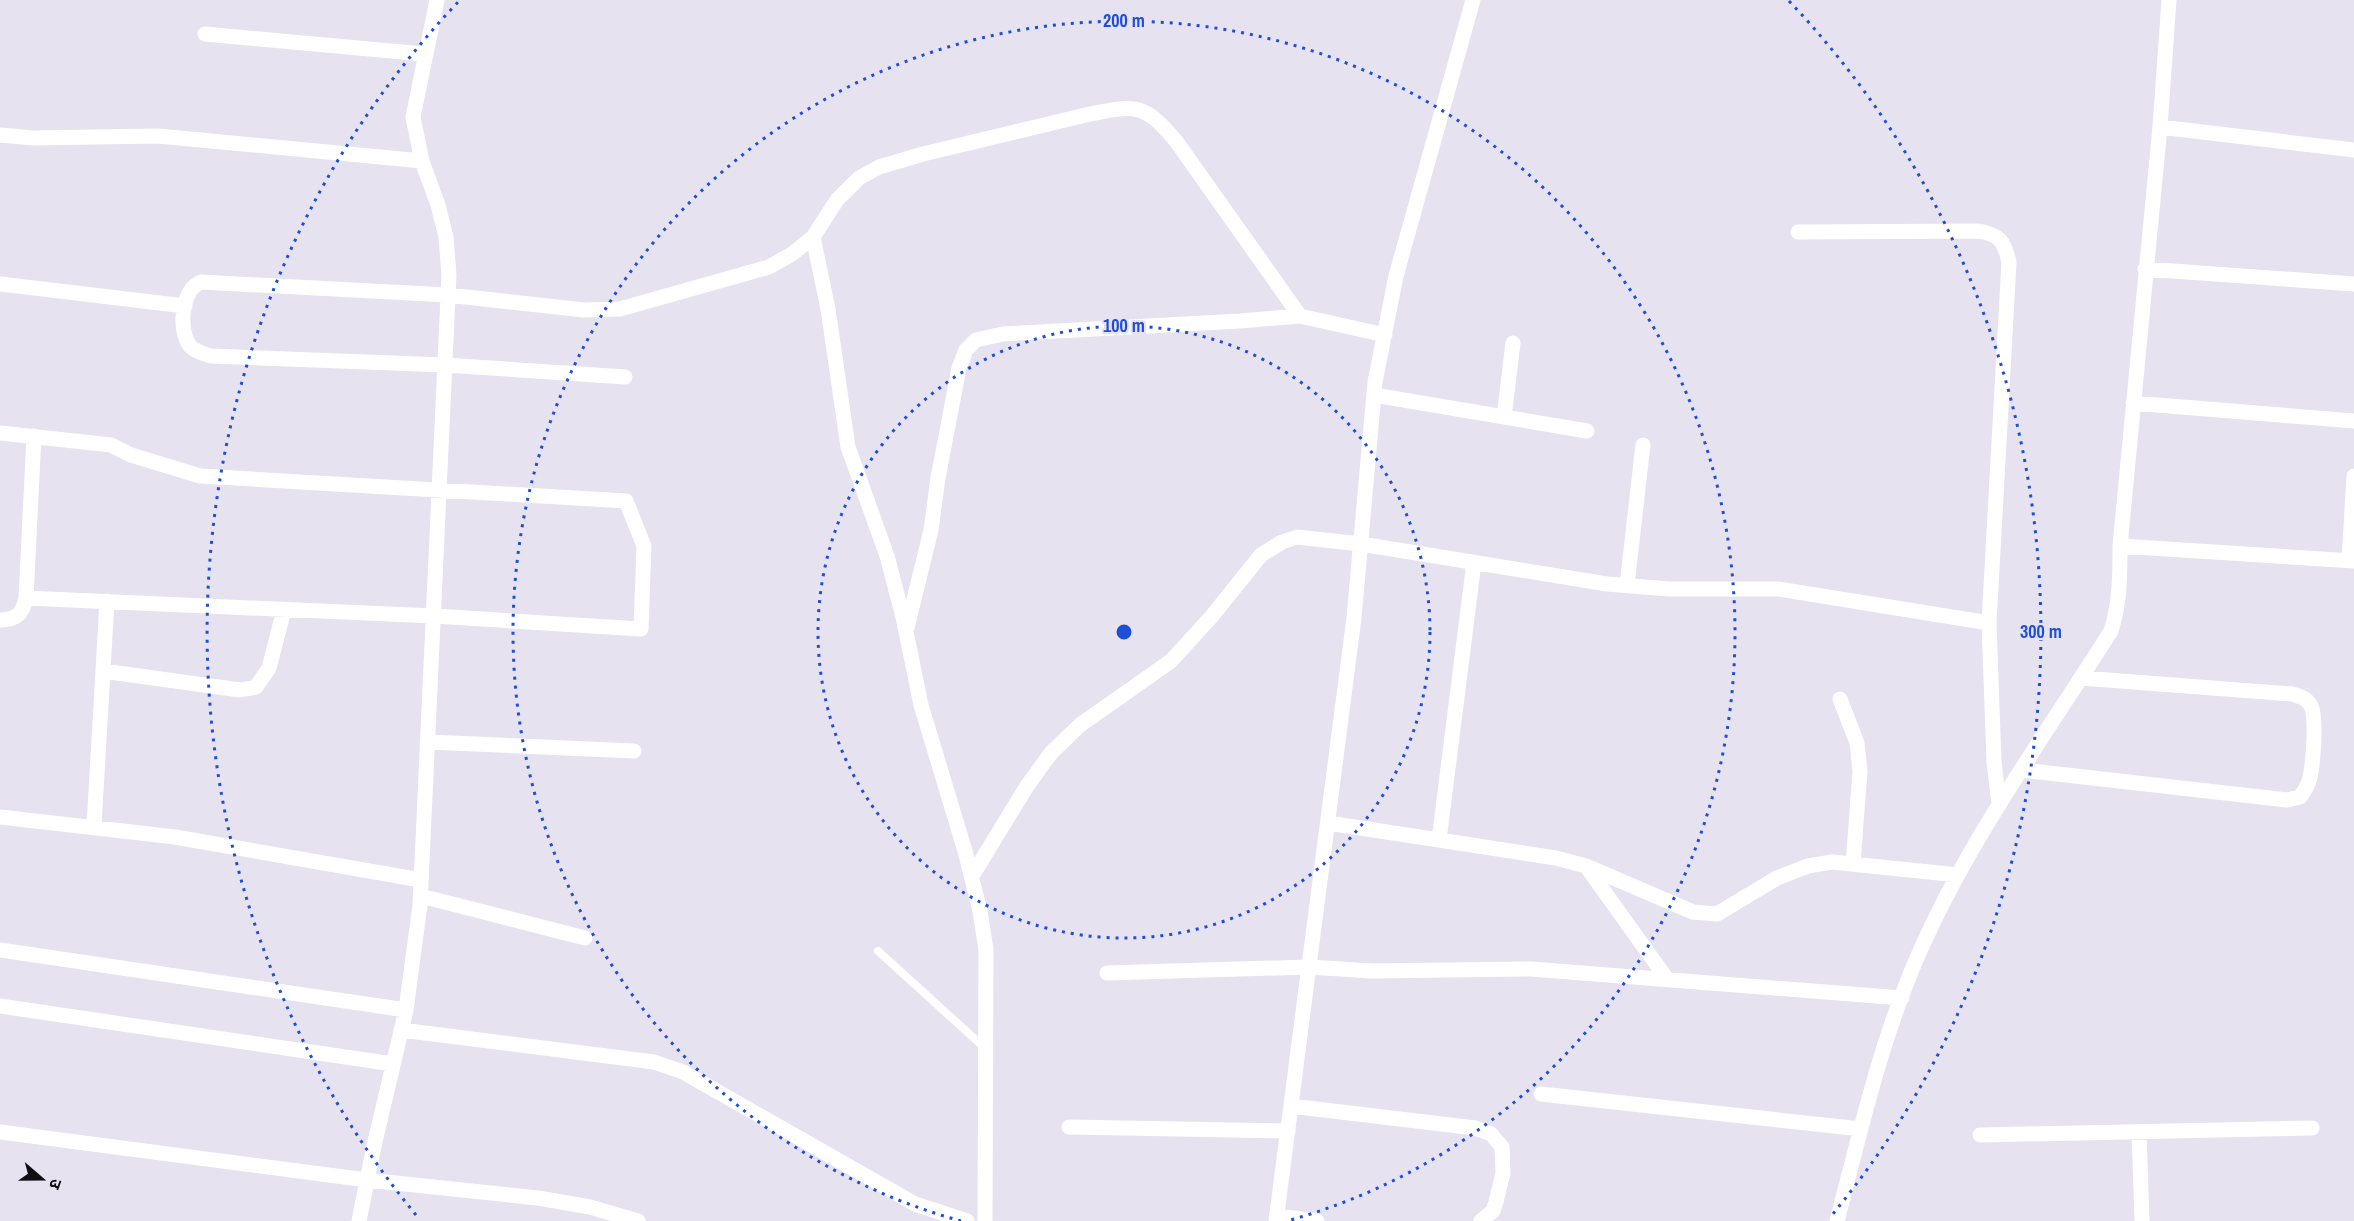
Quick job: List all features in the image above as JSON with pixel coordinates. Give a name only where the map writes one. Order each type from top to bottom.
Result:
[{"type":"street","points":[[359,1221],[406,1010],[420,896],[449,275],[446,237],[438,205],[422,161],[413,117],[424,54],[437,0]]},
{"type":"street","points":[[1317,1221],[1277,1218],[1354,618],[1374,396],[1396,276],[1473,0]]},
{"type":"street","points":[[1837,1221],[1878,1065],[1911,973],[1958,876],[1999,804],[2111,631],[2115,617],[2119,592],[2120,546],[2145,269],[2160,127],[2169,0]]},
{"type":"street","points":[[205,34],[424,54]]},
{"type":"street","points":[[625,377],[445,365],[212,356],[200,353],[191,347],[184,334],[185,306],[189,291],[201,282],[448,295],[584,310],[620,309],[769,267],[792,254],[813,237],[837,201],[859,177],[879,167],[923,154],[1090,114],[1117,109],[1138,109],[1157,118],[1176,141],[1300,316]]},
{"type":"street","points":[[2160,127],[2354,150]]},
{"type":"street","points":[[0,135],[33,138],[158,136],[422,161]]},
{"type":"street","points":[[1798,232],[1979,231],[1993,233],[2005,245],[2009,262],[1989,623],[1994,762],[1999,804]]},
{"type":"street","points":[[813,237],[828,309],[848,447],[887,556],[906,630],[921,705],[972,876],[980,911],[986,950],[985,1221]]},
{"type":"street","points":[[2145,269],[2354,284]]},
{"type":"street","points":[[0,284],[185,306]]},
{"type":"street","points":[[906,630],[931,530],[938,478],[959,368],[966,350],[976,340],[1003,334],[1300,316],[1385,335]]},
{"type":"street","points":[[1504,417],[1513,343]]},
{"type":"street","points":[[1374,396],[1587,431]]},
{"type":"street","points":[[2133,403],[2354,421]]},
{"type":"street","points":[[0,433],[111,445],[131,454],[200,476],[626,501],[644,546],[641,629],[434,616],[26,598]]},
{"type":"street","points":[[0,620],[17,617],[23,611],[26,598],[34,436]]},
{"type":"street","points":[[1627,585],[1643,445]]},
{"type":"street","points":[[2120,546],[2351,561],[2354,476]]},
{"type":"street","points":[[972,876],[1027,786],[1051,753],[1080,724],[1171,661],[1212,616],[1261,555],[1282,542],[1297,537],[1361,544],[1627,585],[1670,589],[1778,590],[1989,623]]},
{"type":"street","points":[[1439,840],[1474,562]]},
{"type":"street","points":[[94,826],[107,601]]},
{"type":"street","points":[[103,671],[240,690],[256,687],[269,668],[284,610]]},
{"type":"street","points":[[2022,770],[2287,800],[2300,797],[2305,790],[2310,778],[2314,723],[2311,706],[2304,698],[2292,694],[2081,678]]},
{"type":"street","points":[[1840,699],[1857,743],[1860,771],[1853,864]]},
{"type":"street","points":[[428,742],[634,751]]},
{"type":"street","points":[[0,817],[176,837],[421,880]]},
{"type":"street","points":[[1328,823],[1556,858],[1586,866],[1693,912],[1718,914],[1777,878],[1808,866],[1833,862],[1958,876]]},
{"type":"street","points":[[1586,866],[1667,980]]},
{"type":"street","points":[[420,896],[585,938]]},
{"type":"street","points":[[0,950],[406,1010]]},
{"type":"street","points":[[1107,973],[1309,967],[1372,971],[1531,969],[1902,998]]},
{"type":"street","points":[[0,1006],[393,1064]]},
{"type":"street","points":[[401,1030],[654,1062],[674,1068],[718,1090],[915,1204],[967,1221]]},
{"type":"street","points":[[1541,1094],[1861,1130]]},
{"type":"street","points":[[1291,1106],[1475,1128],[1491,1134],[1502,1147],[1503,1173],[1493,1210],[1482,1221]]},
{"type":"street","points":[[1069,1127],[1288,1131]]},
{"type":"street","points":[[1980,1135],[2312,1128]]},
{"type":"street","points":[[0,1132],[367,1180],[538,1198],[590,1207],[639,1221]]},
{"type":"street","points":[[2139,1132],[2142,1221]]},
{"type":"lane","points":[[878,951],[986,1049]]}]
